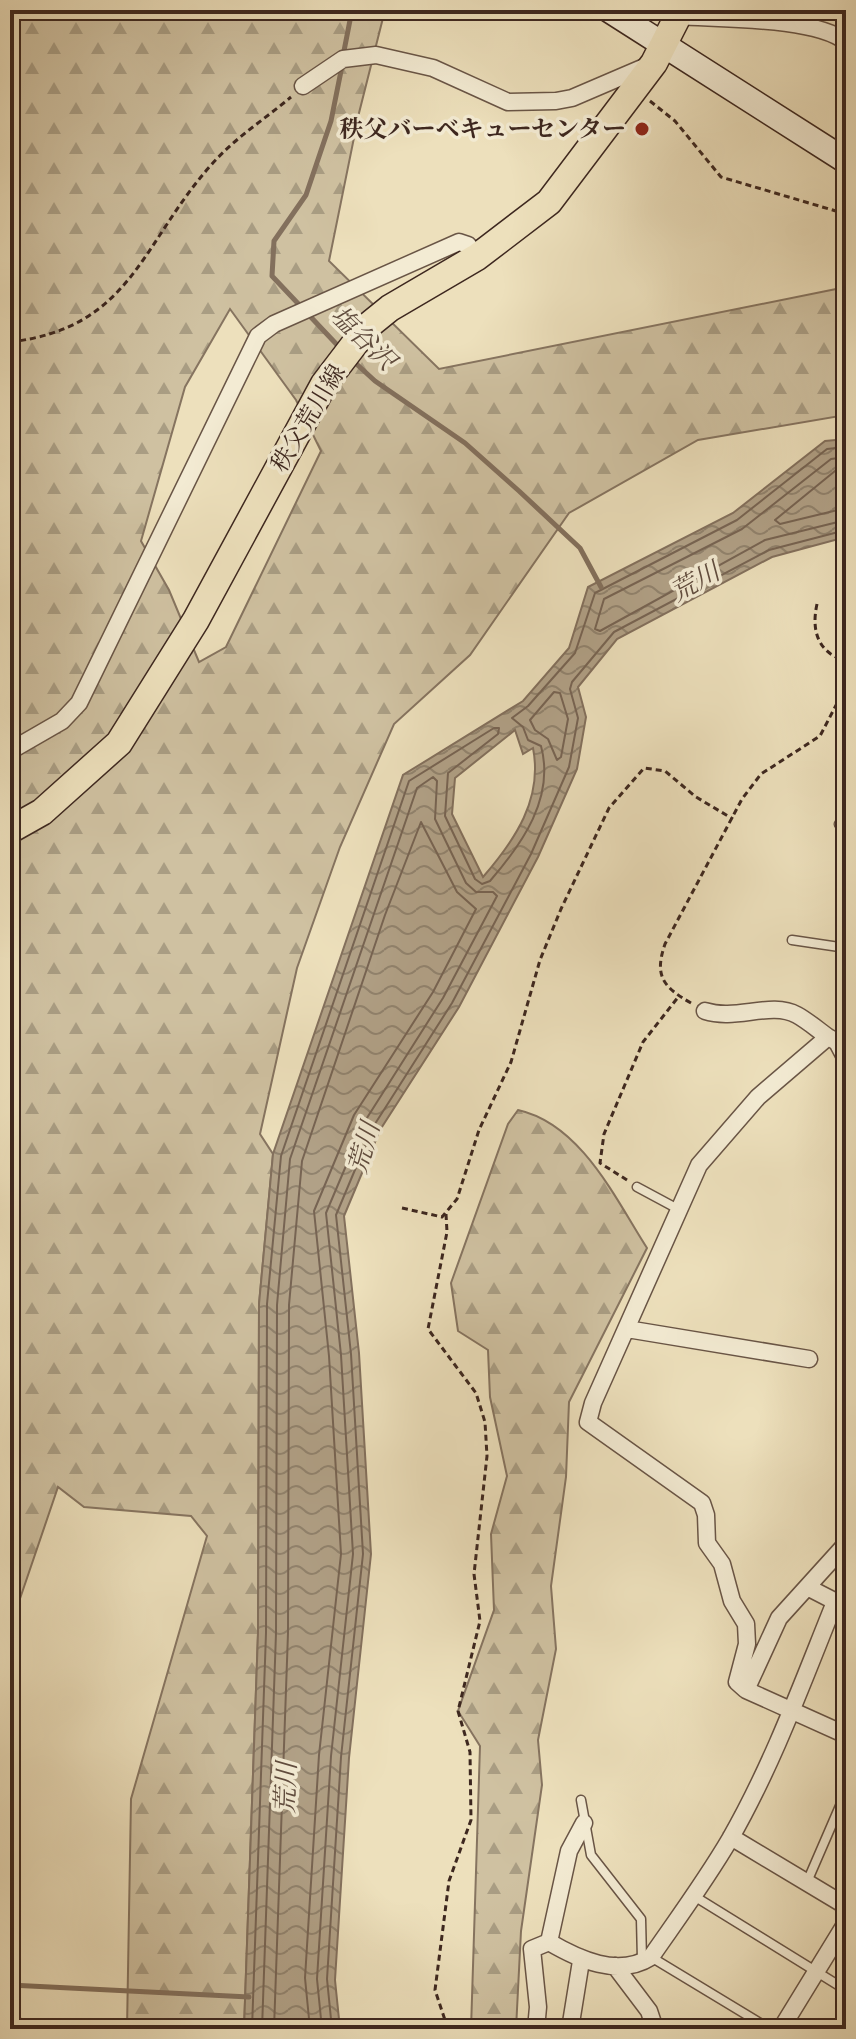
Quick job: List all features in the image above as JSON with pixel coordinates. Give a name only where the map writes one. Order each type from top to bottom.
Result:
[{"type":"main road","points":[[609,10],[659,55],[846,161]]},
{"type":"main road","name":"秩父荒川線","points":[[10,830],[42,812],[119,743],[196,620],[324,384],[369,325],[390,308],[477,257],[549,202],[659,55],[680,13]]},
{"type":"street","points":[[680,13],[795,24],[844,37]]},
{"type":"street","points":[[303,86],[343,59],[376,55],[433,68],[508,102],[556,101],[572,98],[659,55]]},
{"type":"street","points":[[10,751],[62,721],[79,703],[258,336],[274,324],[459,242],[468,245],[477,257]]},
{"type":"street","points":[[705,1011],[720,1016],[770,1010],[796,1014],[837,1037],[846,1059]]},
{"type":"street","points":[[837,1037],[758,1097],[699,1165],[593,1403],[588,1422],[702,1503],[706,1515],[707,1543],[722,1564],[732,1601],[746,1624],[747,1644],[737,1682],[746,1690],[846,1735]]},
{"type":"street","points":[[627,1329],[809,1359]]},
{"type":"street","points":[[746,1690],[779,1618],[846,1544]]},
{"type":"street","points":[[549,1942],[581,1961],[615,1966],[646,1960],[694,1896],[731,1837],[841,1604],[809,1588]]},
{"type":"street","points":[[549,1942],[569,1851],[584,1823]]},
{"type":"street","points":[[731,1837],[846,1906]]},
{"type":"street","points":[[781,2029],[846,1923]]},
{"type":"street","points":[[536,2029],[538,2007],[532,1949],[549,1942]]},
{"type":"street","points":[[570,2029],[581,1961]]},
{"type":"street","points":[[615,1966],[649,2011],[655,2029]]},
{"type":"lane","points":[[792,940],[846,948]]},
{"type":"lane","points":[[637,1187],[678,1209]]},
{"type":"lane","points":[[807,1882],[842,1811],[846,1792]]},
{"type":"lane","points":[[581,1800],[591,1855],[641,1919],[646,1960],[770,2029]]},
{"type":"lane","points":[[694,1896],[846,1990]]},
{"type":"path","points":[[10,342],[59,334],[88,319],[131,276],[210,166],[245,132],[303,86]]},
{"type":"path","points":[[635,88],[675,121],[721,177],[846,214]]},
{"type":"path","points":[[817,604],[813,621],[818,641],[829,656],[846,661]]},
{"type":"path","points":[[705,1011],[679,996],[662,978],[658,964],[742,799],[761,774],[820,736],[846,686]]},
{"type":"path","points":[[448,2029],[435,1990],[449,1881],[471,1820],[470,1752],[458,1711],[480,1621],[474,1574],[487,1456],[485,1422],[476,1393],[428,1329],[447,1232],[446,1214],[457,1199],[479,1130],[511,1062],[540,960],[609,808],[644,768],[665,771],[696,797],[733,819]]},
{"type":"path","points":[[637,1187],[600,1163],[598,1155],[643,1042],[679,996]]},
{"type":"path","points":[[402,1208],[426,1215],[446,1214]]},
{"type":"green space","points":[[10,10],[385,10],[359,113],[329,261],[439,369],[846,287],[846,415],[698,440],[569,513],[470,655],[394,724],[340,847],[297,968],[260,1134],[273,1154],[259,1304],[258,1633],[244,2029],[127,2029],[131,1799],[207,1536],[191,1516],[84,1507],[58,1487],[10,1628]],"holes":[[[230,309],[296,400],[321,451],[226,647],[199,662],[169,590],[141,541],[185,387]]]},
{"type":"green space","points":[[518,1110],[560,1130],[578,1147],[609,1186],[647,1248],[569,1402],[566,1477],[551,1586],[556,1649],[538,1740],[542,1785],[521,1931],[516,2029],[471,2029],[480,1746],[458,1711],[494,1610],[491,1534],[507,1476],[490,1397],[488,1350],[458,1331],[451,1283],[508,1124]]},
{"type":"water","name":"荒川","points":[[846,439],[846,537],[772,557],[617,639],[578,687],[586,717],[577,769],[538,857],[459,1007],[380,1130],[344,1216],[359,1353],[371,1554],[349,1758],[335,1980],[340,2029],[244,2029],[258,1633],[259,1304],[273,1154],[403,775],[523,701],[569,648],[588,587],[733,513],[825,441]],"holes":[[[515,730],[523,754],[533,748],[535,767],[530,801],[516,833],[483,877],[452,814],[455,778]]]},
{"type":"waterway","name":"塩谷沢","points":[[343,56],[352,10]]},
{"type":"waterway","name":"塩谷沢","points":[[341,349],[272,276],[274,241],[306,195],[331,121],[342,66]]},
{"type":"waterway","name":"塩谷沢","points":[[351,359],[375,381],[465,443],[519,491],[580,548],[601,587]]},
{"type":"waterway","points":[[10,1985],[249,1997]]},
{"type":"place","name":"秩父バーベキューセンター","points":[[642,129]]}]
